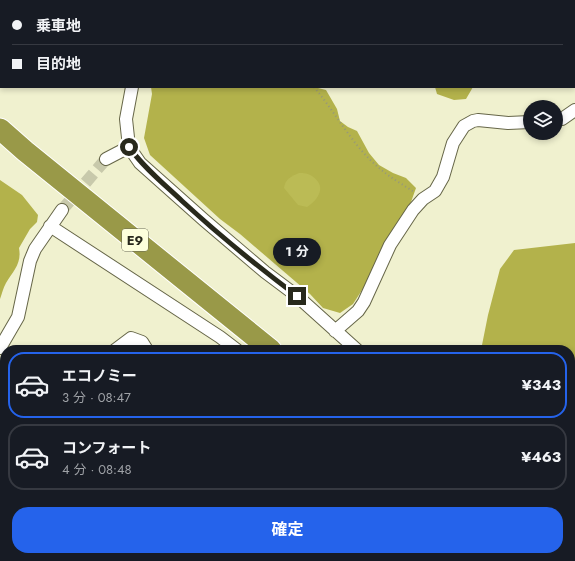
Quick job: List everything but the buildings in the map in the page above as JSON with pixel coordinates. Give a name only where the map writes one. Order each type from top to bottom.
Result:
[{"type":"highway","name":"E9","points":[[0,129],[25,151],[265,345]]},
{"type":"street","points":[[132,88],[126,119],[129,147],[140,163],[265,272],[297,296],[351,345]]},
{"type":"street","points":[[563,118],[575,110]]},
{"type":"street","points":[[335,331],[358,311],[364,302],[390,245],[413,210],[423,199],[435,191],[443,178],[453,143],[468,124],[473,121],[483,120],[508,124],[523,123]]},
{"type":"street","points":[[106,159],[129,147]]},
{"type":"street","points":[[2,345],[18,317],[30,260],[35,249],[62,210]]},
{"type":"street","points":[[50,226],[230,345]]},
{"type":"street","points":[[122,345],[131,338],[142,342],[144,345]]},
{"type":"path","points":[[315,88],[356,144],[378,168],[423,199]]},
{"type":"shaded area","points":[[151,88],[318,88],[326,90],[337,109],[340,121],[357,131],[369,153],[379,165],[406,178],[416,188],[411,202],[373,273],[353,304],[340,313],[323,308],[310,294],[240,234],[220,219],[150,155],[144,138],[152,94]]},
{"type":"shaded area","points":[[435,88],[472,88],[466,99],[454,100],[437,94]]},
{"type":"shaded area","points":[[299,173],[306,173],[317,180],[320,188],[318,196],[307,207],[298,205],[284,188],[287,180]]},
{"type":"shaded area","points":[[0,180],[22,195],[38,215],[37,222],[30,229],[19,248],[20,254],[18,263],[5,285],[0,299]]},
{"type":"shaded area","points":[[575,243],[575,345],[482,345],[500,269],[514,250]]},
{"type":"tunnel","points":[[62,210],[106,159]]},
{"type":"route","points":[[129,147],[140,163],[204,220],[265,272],[297,296]]}]
